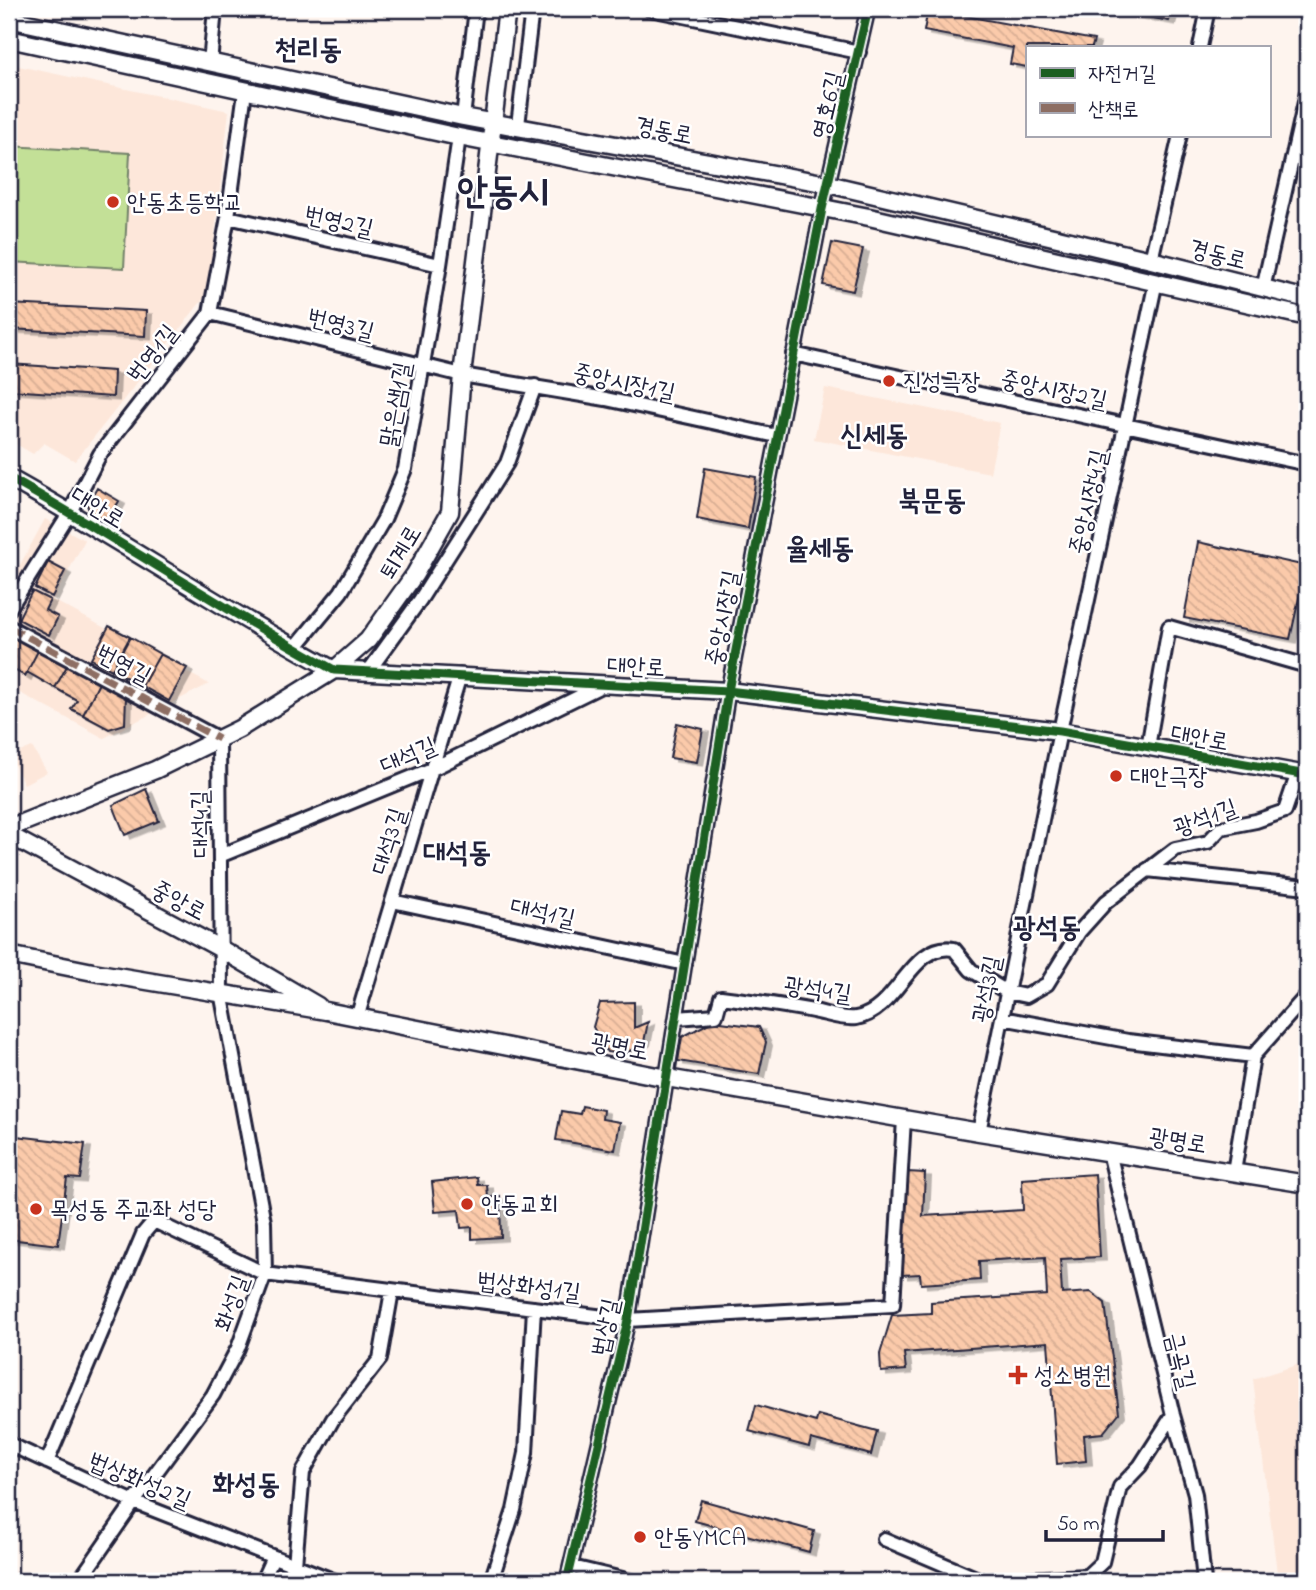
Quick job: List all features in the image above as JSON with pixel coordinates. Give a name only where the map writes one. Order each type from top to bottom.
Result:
[{"type":"street","points":[[210,63],[215,9]]},
{"type":"street","points":[[463,117],[476,9]]},
{"type":"street","name":"퇴계로","points":[[9,828],[155,770],[219,739],[334,670],[368,640],[415,574],[450,512],[462,375],[507,9]]},
{"type":"street","points":[[518,125],[532,9]]},
{"type":"street","points":[[650,9],[859,52]]},
{"type":"street","name":"영호6길","points":[[822,209],[868,9]]},
{"type":"street","points":[[1199,46],[1208,9]]},
{"type":"street","name":"경동로","points":[[9,19],[463,117],[828,184],[1307,299]]},
{"type":"street","name":"경동로","points":[[9,39],[492,144],[822,209],[1156,281],[1307,317]]},
{"type":"street","name":"번영1길","points":[[9,608],[70,512],[100,454],[209,313],[228,217],[245,91]]},
{"type":"street","points":[[1263,289],[1307,93]]},
{"type":"street","points":[[1151,260],[1180,136]]},
{"type":"street","name":"맑은샘1길","points":[[294,649],[341,592],[384,519],[405,469],[459,137]]},
{"type":"street","name":"중앙시장길","points":[[667,1078],[728,691],[822,209]]},
{"type":"street","name":"번영2길","points":[[228,217],[440,265]]},
{"type":"street","name":"중앙시장4길","points":[[1060,732],[1156,281]]},
{"type":"street","name":"번영3길","points":[[209,313],[462,375]]},
{"type":"street","name":"중앙시장2길","points":[[793,354],[1307,464]]},
{"type":"street","name":"중앙시장1길","points":[[462,375],[535,386],[777,436]]},
{"type":"street","points":[[368,672],[420,600],[507,463],[535,386]]},
{"type":"street","name":"대안로","points":[[9,478],[70,512],[294,649],[334,670],[728,691],[1060,732],[1303,774]]},
{"type":"street","name":"번영길","points":[[9,627],[219,739]]},
{"type":"street","points":[[1148,747],[1169,627],[1307,666]]},
{"type":"street","name":"대석3길","points":[[357,1018],[460,675]]},
{"type":"street","name":"대석길","points":[[222,855],[432,769],[607,683]]},
{"type":"street","name":"광석3길","points":[[979,1132],[1060,732]]},
{"type":"street","name":"대석4길","points":[[219,739],[221,992]]},
{"type":"street","name":"광석1길","points":[[1007,992],[1026,996],[1047,984],[1088,922],[1106,902],[1175,849],[1208,842],[1221,828],[1256,821],[1285,811],[1303,774]]},
{"type":"street","name":"중앙로","points":[[9,835],[221,949],[326,1011]]},
{"type":"street","name":"광석1길","points":[[1147,870],[1307,887]]},
{"type":"street","name":"대석1길","points":[[392,901],[685,964]]},
{"type":"street","name":"광석4길","points":[[677,1018],[716,1015],[721,997],[855,1018],[877,1009],[918,961],[943,947],[954,949],[971,970],[1007,992]]},
{"type":"street","name":"광명로","points":[[9,955],[93,972],[326,1011],[667,1078],[979,1132],[1307,1184]]},
{"type":"street","name":"화성길","points":[[79,1581],[214,1395],[238,1348],[265,1274],[264,1222],[221,992]]},
{"type":"street","points":[[1234,1172],[1253,1056],[1307,995]]},
{"type":"street","points":[[1002,1018],[1128,1041],[1253,1056]]},
{"type":"street","name":"법상길","points":[[567,1581],[628,1320],[667,1078]]},
{"type":"street","name":"법상화성1길","points":[[47,1462],[144,1234],[154,1221],[265,1274],[628,1320],[893,1305],[904,1119]]},
{"type":"street","name":"금곡길","points":[[1109,1152],[1172,1415],[1195,1494],[1204,1581]]},
{"type":"street","points":[[295,1565],[303,1472],[333,1419],[380,1359],[392,1291]]},
{"type":"street","points":[[491,1581],[514,1510],[526,1453],[534,1308]]},
{"type":"street","points":[[884,1539],[984,1581],[1087,1576],[1102,1562],[1120,1487],[1140,1466],[1172,1415]]},
{"type":"street","name":"법상화성2길","points":[[9,1444],[134,1502],[335,1581]]},
{"type":"street","points":[[262,1581],[273,1557]]},
{"type":"street","points":[[572,1566],[631,1581]]},
{"type":"shaded area","name":"안동초등학교","points":[[9,64],[229,111],[208,293],[75,461],[44,443],[33,454],[9,440]]},
{"type":"shaded area","points":[[825,388],[1000,423],[990,473],[814,439]]},
{"type":"shaded area","points":[[45,519],[85,540],[53,600],[209,684],[104,738],[9,687],[9,585]]},
{"type":"shaded area","points":[[32,747],[47,772],[24,784],[10,756]]},
{"type":"shaded area","points":[[1303,1363],[1307,1372],[1307,1581],[1278,1581],[1253,1379]]},
{"type":"green space","points":[[9,146],[130,153],[124,268],[9,262]]},
{"type":"building","points":[[928,9],[1094,40],[1092,46],[1026,46],[1026,67],[1010,64],[1013,48],[924,31]]},
{"type":"building","points":[[1107,9],[1172,9],[1169,21]]},
{"type":"building","points":[[832,243],[863,249],[853,291],[823,285]]},
{"type":"building","points":[[9,304],[146,311],[145,336],[9,329]]},
{"type":"building","points":[[9,364],[114,371],[113,397],[9,390]]},
{"type":"building","points":[[705,468],[756,477],[748,529],[697,519]]},
{"type":"building","points":[[97,488],[119,501],[107,522],[90,512],[87,505]]},
{"type":"building","points":[[1198,542],[1306,566],[1290,639],[1184,618]]},
{"type":"building","points":[[48,562],[65,571],[52,597],[35,588]]},
{"type":"building","points":[[32,591],[50,600],[45,610],[58,617],[49,635],[18,619]]},
{"type":"building","points":[[109,626],[130,637],[112,670],[91,659]]},
{"type":"building","points":[[9,633],[39,649],[25,676],[9,667]]},
{"type":"building","points":[[130,637],[160,654],[142,686],[112,670]]},
{"type":"building","points":[[39,649],[68,664],[55,688],[27,672]]},
{"type":"building","points":[[160,654],[187,668],[169,701],[142,686]]},
{"type":"building","points":[[68,664],[100,681],[83,715],[71,709],[77,700],[55,688]]},
{"type":"building","points":[[100,681],[126,695],[125,724],[109,729],[83,715]]},
{"type":"building","points":[[677,723],[703,729],[697,762],[670,758]]},
{"type":"building","points":[[146,789],[159,821],[125,835],[113,805]]},
{"type":"building","points":[[634,1002],[634,1028],[648,1022],[644,1042],[625,1054],[607,1052],[593,1027],[600,1003]]},
{"type":"building","points":[[713,1021],[759,1027],[766,1042],[759,1074],[678,1061],[682,1037]]},
{"type":"building","points":[[582,1106],[603,1110],[602,1119],[620,1122],[615,1150],[556,1140],[561,1111],[580,1114]]},
{"type":"building","name":"목성동 주교좌 성당","points":[[16,1136],[85,1144],[80,1179],[67,1178],[58,1245],[9,1239],[9,1140],[15,1141]]},
{"type":"building","name":"성소병원","points":[[907,1172],[925,1173],[923,1216],[1023,1210],[1022,1179],[1095,1174],[1100,1257],[1060,1259],[1062,1294],[1091,1292],[1105,1303],[1119,1413],[1103,1433],[1084,1435],[1086,1461],[1057,1464],[1048,1342],[904,1353],[906,1370],[881,1372],[880,1354],[892,1315],[931,1313],[931,1302],[1047,1295],[1045,1257],[979,1261],[980,1280],[921,1284],[920,1274],[902,1275]]},
{"type":"building","name":"안동교회","points":[[477,1177],[478,1185],[487,1185],[488,1198],[500,1196],[501,1237],[472,1239],[472,1227],[461,1228],[459,1210],[435,1212],[432,1182]]},
{"type":"building","points":[[756,1405],[816,1422],[818,1415],[877,1431],[871,1455],[811,1439],[809,1447],[749,1431]]},
{"type":"building","points":[[701,1500],[814,1531],[809,1552],[695,1521]]},
{"type":"marked path","points":[[9,627],[219,739]]},
{"type":"cycle path","points":[[567,1581],[628,1320],[728,691],[822,209],[868,9]]},
{"type":"cycle path","points":[[9,478],[334,670],[728,691],[1060,731],[1307,775]]},
{"type":"place","name":"안동초등학교","points":[[113,202]]},
{"type":"place","name":"진성극장","points":[[889,381]]},
{"type":"place","name":"대안극장","points":[[1116,776]]},
{"type":"place","name":"안동교회","points":[[467,1204]]},
{"type":"place","name":"목성동 주교좌 성당","points":[[36,1209]]},
{"type":"place","name":"성소병원","points":[[1018,1375]]},
{"type":"place","name":"안동YMCA","points":[[640,1537]]},
{"type":"district","name":"천리동","points":[[308,48]]},
{"type":"district","name":"안동시","points":[[503,190]]},
{"type":"district","name":"신세동","points":[[874,434]]},
{"type":"district","name":"북문동","points":[[932,499]]},
{"type":"district","name":"율세동","points":[[820,547]]},
{"type":"district","name":"대석동","points":[[457,851]]},
{"type":"district","name":"광석동","points":[[1047,926]]},
{"type":"district","name":"화성동","points":[[246,1483]]}]
